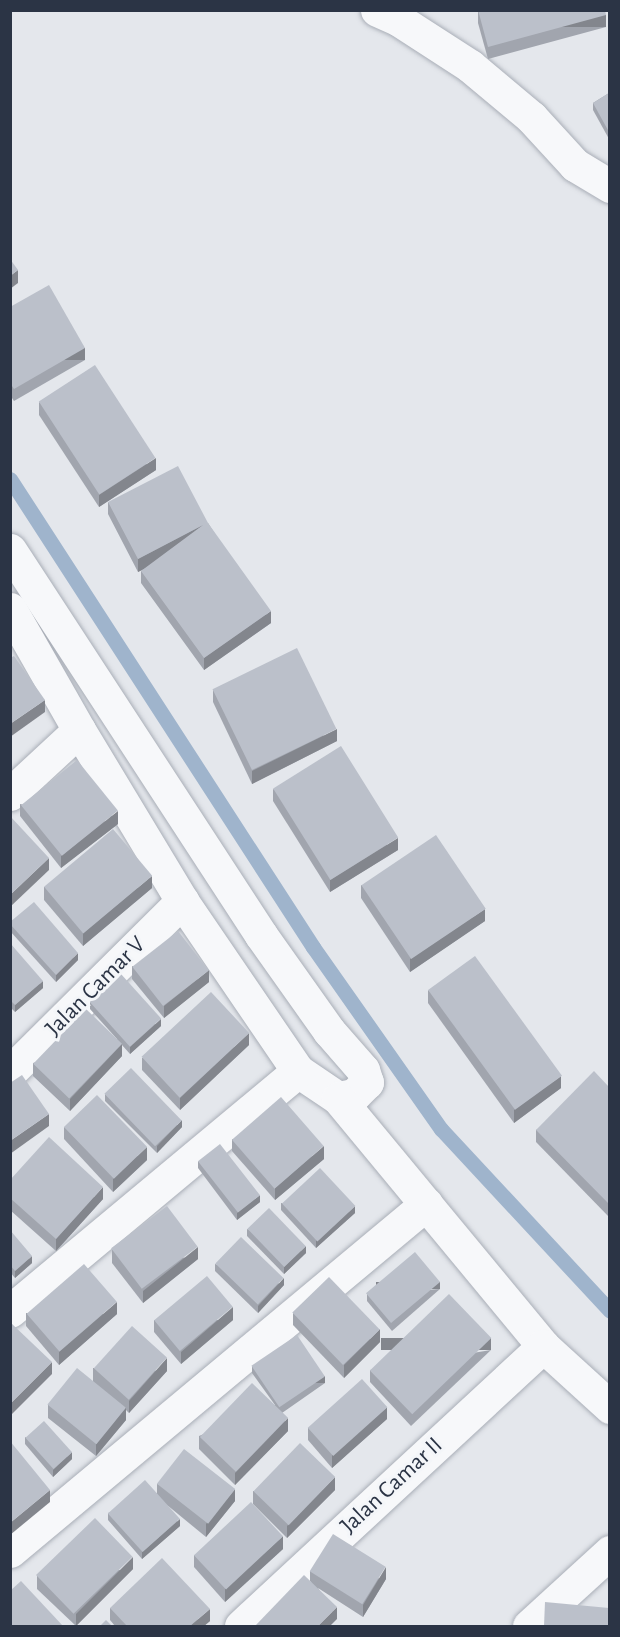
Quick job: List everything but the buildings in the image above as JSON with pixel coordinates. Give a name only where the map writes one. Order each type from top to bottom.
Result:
[{"type":"street","points":[[377,10],[399,20],[470,66],[531,117],[575,165],[609,186]]},
{"type":"street","points":[[10,550],[261,935],[329,1031],[363,1070],[367,1082],[354,1095],[338,1098]]},
{"type":"street","points":[[10,609],[182,902],[298,1071],[338,1098],[543,1346],[609,1407]]},
{"type":"street","points":[[10,794],[79,730]]},
{"type":"street","name":"Jalan Camar V","points":[[10,1072],[182,902]]},
{"type":"street","points":[[10,1311],[298,1071]]},
{"type":"street","points":[[10,1551],[426,1204]]},
{"type":"street","name":"Jalan Camar II","points":[[242,1626],[543,1346]]},
{"type":"street","points":[[529,1626],[609,1552]]},
{"type":"waterway","points":[[10,479],[313,947],[441,1129],[610,1311]]}]
